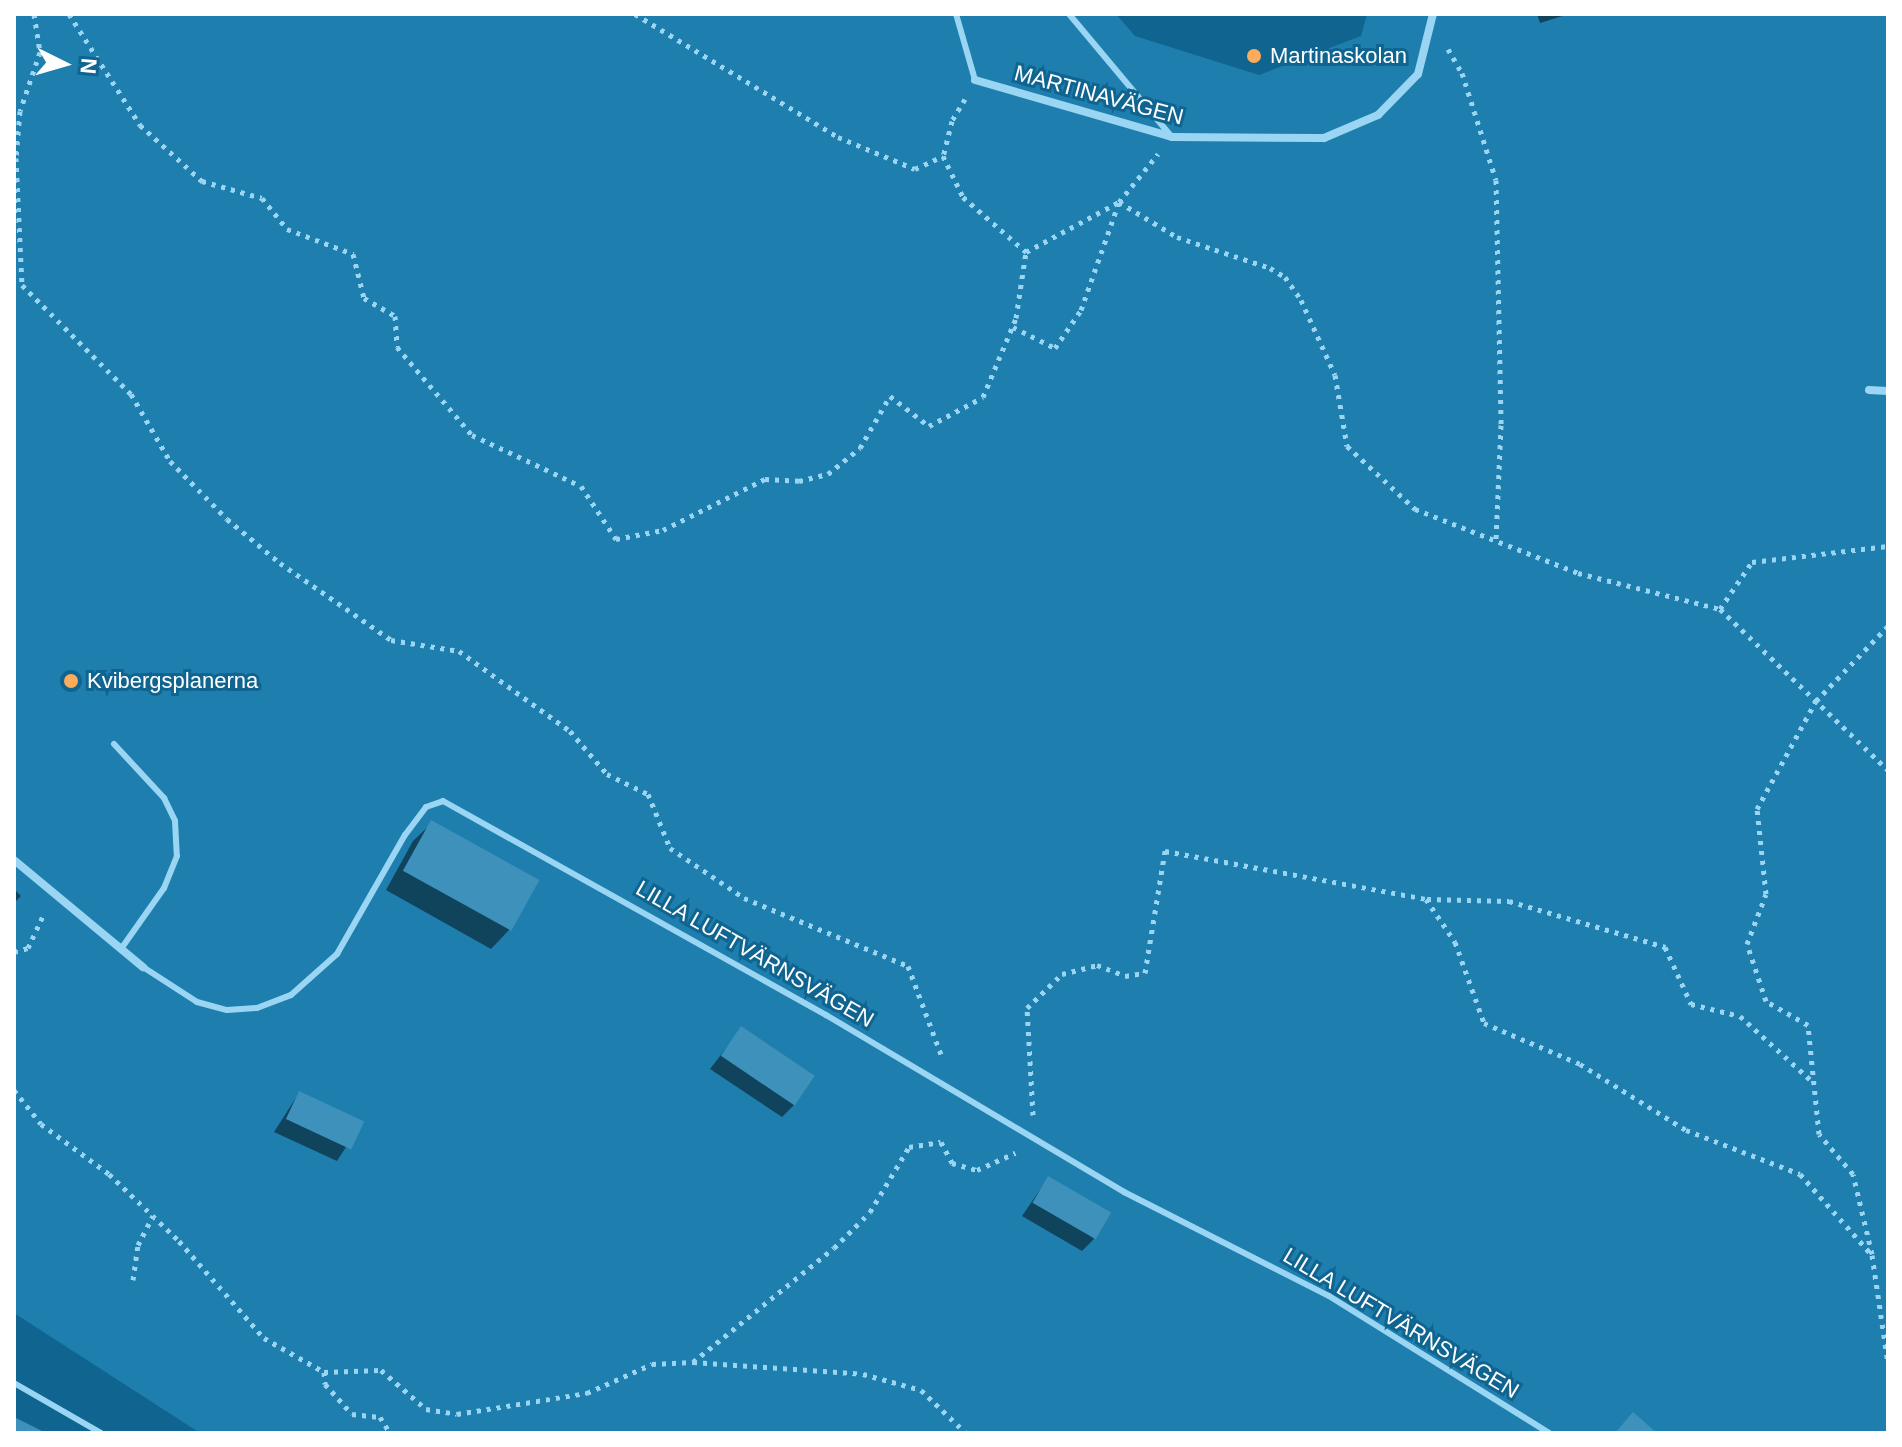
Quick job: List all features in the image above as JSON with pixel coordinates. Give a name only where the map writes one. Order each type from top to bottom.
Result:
[{"type":"street","name":"MARTINAVÄGEN","points":[[975,80],[1172,137],[1324,138],[1378,115],[1418,74],[1432,18]]},
{"type":"street","points":[[1869,390],[1888,391]]},
{"type":"street","name":"LILLA LUFTVÄRNSVÄGEN","points":[[14,860],[143,967]]},
{"type":"lane","points":[[956,14],[975,80]]},
{"type":"lane","points":[[1069,14],[1172,137]]},
{"type":"lane","points":[[114,744],[164,798],[176,833],[177,856],[164,888],[121,949]]},
{"type":"lane","name":"LILLA LUFTVÄRNSVÄGEN","points":[[143,967],[197,1002],[227,1010],[257,1008],[291,995],[337,954],[405,835],[426,807],[443,801],[953,1088],[1036,1141],[1329,1296],[1549,1433]]},
{"type":"lane","points":[[14,1383],[101,1433]]},
{"type":"path","points":[[34,14],[40,52],[20,111],[16,158],[22,285],[131,394],[170,461],[227,519],[280,563],[391,640],[459,651],[570,731],[607,774],[648,794],[670,848],[744,898],[908,966],[953,1088]]},
{"type":"path","points":[[69,14],[140,125],[202,181],[262,198],[287,229],[353,254],[364,298],[395,316],[397,347],[472,435],[581,486],[616,539],[663,530],[681,517],[765,479],[799,481],[828,474],[860,448],[890,396],[929,426],[983,397],[1013,327],[1026,252]]},
{"type":"path","points":[[635,14],[838,137],[896,157],[915,169],[943,156]]},
{"type":"path","points":[[1432,18],[1462,73],[1496,180],[1501,425],[1496,539]]},
{"type":"path","points":[[975,80],[952,121],[943,156],[963,197],[1026,252]]},
{"type":"path","points":[[1013,327],[1055,348],[1081,310],[1119,202],[1172,137]]},
{"type":"path","points":[[1119,202],[1177,237],[1285,277],[1301,300],[1335,375],[1347,446],[1415,509],[1578,573],[1720,609],[1888,770]]},
{"type":"path","points":[[1026,252],[1119,202]]},
{"type":"path","points":[[1720,609],[1752,562],[1888,546]]},
{"type":"path","points":[[1888,626],[1816,701],[1757,809],[1766,894],[1747,944],[1766,1001],[1808,1025],[1819,1134],[1853,1174],[1872,1255],[1888,1363]]},
{"type":"path","points":[[693,1362],[834,1248],[870,1212],[909,1147],[941,1142],[952,1163],[977,1170],[1036,1141],[1027,1008],[1062,974],[1097,965],[1125,976],[1145,973],[1165,851],[1426,899],[1509,901],[1665,947],[1691,1004],[1740,1016],[1814,1083]]},
{"type":"path","points":[[14,952],[28,948],[53,893]]},
{"type":"path","points":[[1426,899],[1455,942],[1484,1023],[1580,1064],[1686,1130],[1800,1174],[1872,1255]]},
{"type":"path","points":[[14,1090],[41,1124],[109,1174],[153,1216],[264,1338],[324,1372],[381,1370],[426,1409],[457,1414],[587,1393],[652,1364],[693,1362],[863,1374],[921,1390],[966,1433]]},
{"type":"path","points":[[133,1280],[138,1245],[153,1216]]},
{"type":"path","points":[[324,1372],[325,1384],[352,1414],[380,1417],[390,1433]]},
{"type":"shaded area","points":[[14,14],[1116,14],[1135,36],[1259,75],[1361,36],[1367,14],[1888,14],[1888,1433],[200,1433],[14,1313]]},
{"type":"building","points":[[431,820],[539,880],[511,931],[403,871]]},
{"type":"building","points":[[741,1026],[815,1076],[795,1106],[721,1056]]},
{"type":"building","points":[[299,1091],[364,1121],[351,1150],[286,1119]]},
{"type":"building","points":[[1048,1176],[1111,1212],[1096,1239],[1032,1203]]},
{"type":"building","points":[[1633,1412],[1657,1433],[1615,1433]]},
{"type":"building","points":[[14,1417],[46,1433],[14,1433]]},
{"type":"place","name":"Martinaskolan","points":[[1254,56]]},
{"type":"place","name":"Kvibergsplanerna","points":[[71,681]]}]
